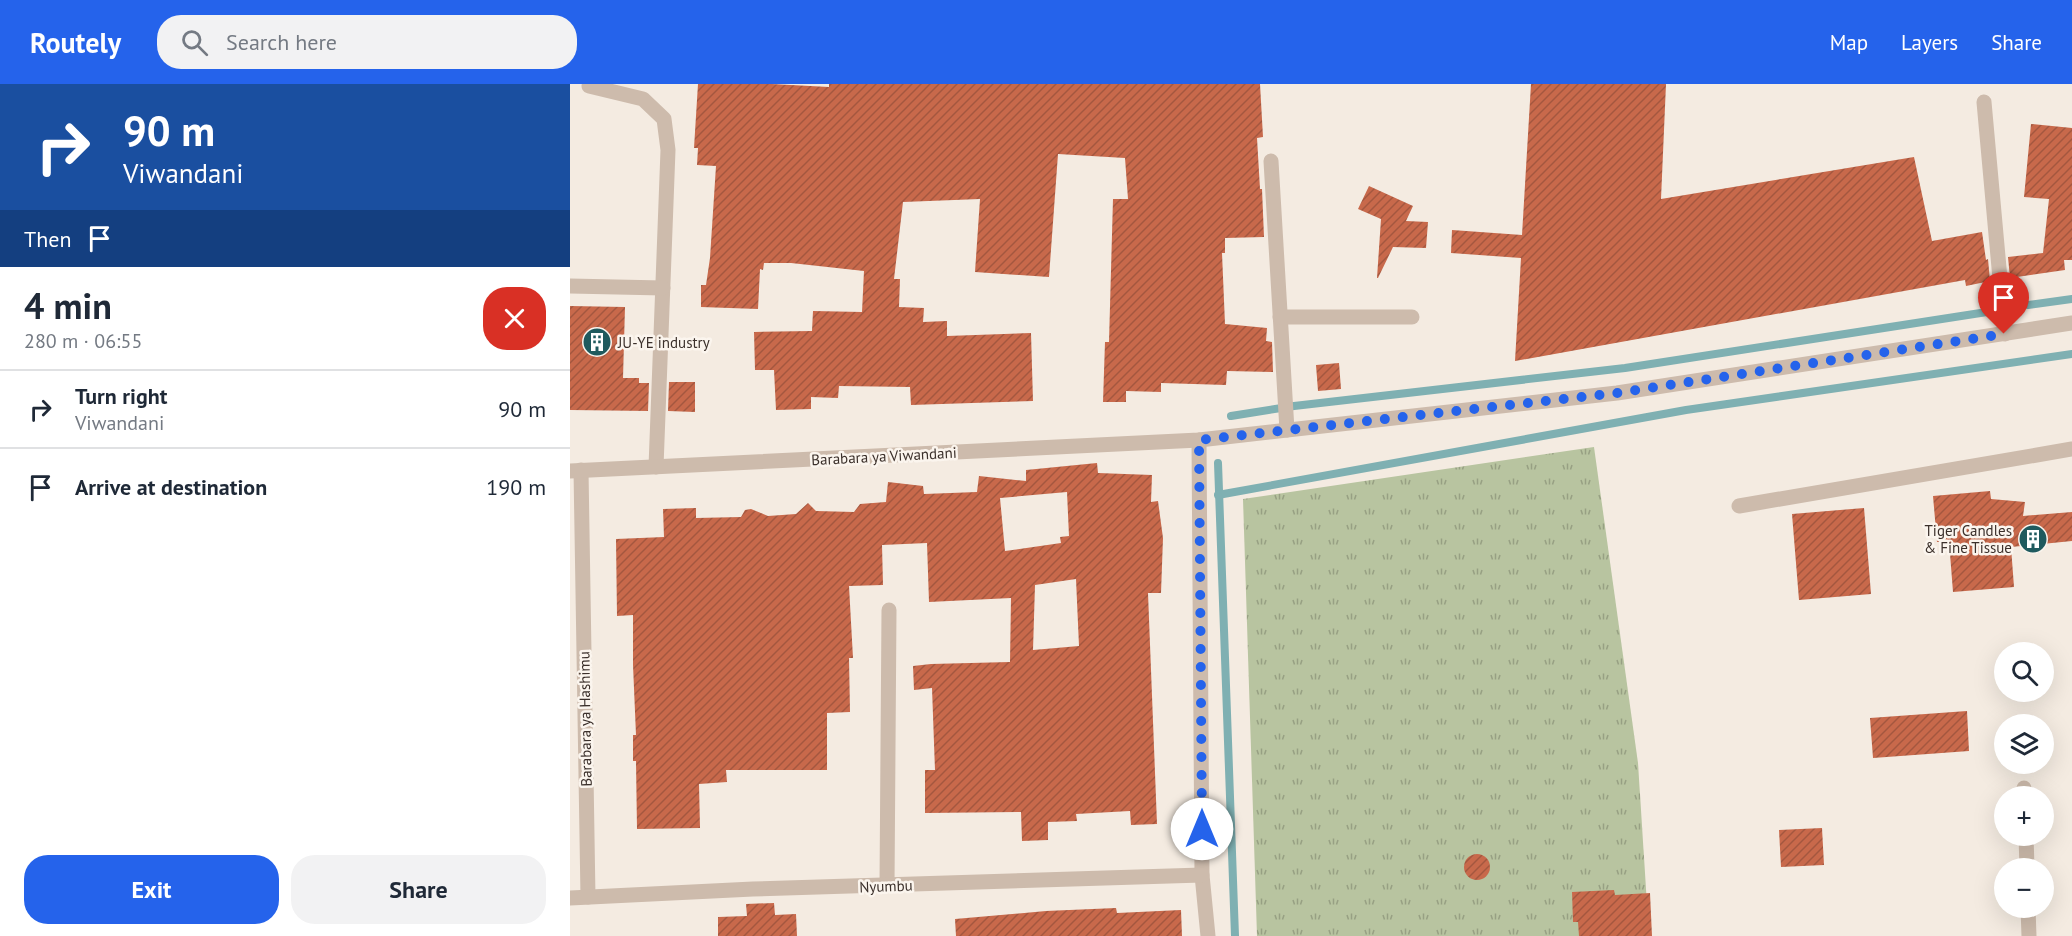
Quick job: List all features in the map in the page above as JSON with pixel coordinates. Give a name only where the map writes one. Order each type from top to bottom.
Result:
[{"type":"street","points":[[589,86],[643,99],[664,119],[668,150],[656,467]]},
{"type":"street","points":[[1984,102],[2004,334]]},
{"type":"street","points":[[1272,161],[1287,430]]},
{"type":"street","points":[[570,286],[663,288]]},
{"type":"street","points":[[1280,317],[1412,317]]},
{"type":"street","name":"Barabara ya Viwandani","points":[[576,471],[1199,440],[1617,393],[2072,323]]},
{"type":"street","points":[[1199,440],[1202,875],[1208,936]]},
{"type":"street","points":[[1739,506],[2072,449]]},
{"type":"street","name":"Barabara ya Hashimu","points":[[576,471],[588,897]]},
{"type":"street","points":[[887,886],[889,610]]},
{"type":"street","name":"Nyumbu","points":[[570,898],[1202,875]]},
{"type":"street","points":[[2028,918],[2029,936]]},
{"type":"green space","points":[[1594,447],[1638,763],[1649,936],[1257,936],[1243,499]]},
{"type":"building","points":[[698,84],[829,87],[829,84],[1260,84],[1263,137],[1257,138],[1264,237],[1225,238],[1225,253],[1222,253],[1225,324],[1267,328],[1266,341],[1272,342],[1273,372],[1227,371],[1226,385],[1161,383],[1161,392],[1126,391],[1126,402],[1103,402],[1105,342],[1109,342],[1113,199],[1128,199],[1125,158],[1058,154],[1049,277],[975,272],[980,199],[903,202],[894,279],[900,279],[899,307],[924,308],[923,322],[947,321],[947,336],[1031,333],[1033,401],[911,405],[910,387],[839,386],[838,398],[811,397],[811,409],[776,410],[774,370],[755,370],[754,332],[812,331],[813,311],[862,312],[864,271],[791,263],[764,263],[763,270],[760,269],[758,309],[701,307],[701,285],[706,285],[710,258],[716,166],[697,165],[698,148],[694,148]]},
{"type":"building","points":[[1531,84],[1666,84],[1661,199],[1914,157],[1932,241],[1982,232],[1990,281],[1966,286],[1965,280],[1515,361],[1521,258],[1451,253],[1452,230],[1522,235]]},
{"type":"building","points":[[2031,124],[2072,128],[2072,260],[2064,260],[2065,270],[2010,278],[2008,257],[2043,253],[2049,199],[2024,197]]},
{"type":"building","points":[[1369,186],[1413,206],[1406,221],[1428,222],[1426,248],[1393,247],[1378,278],[1381,219],[1358,209]]},
{"type":"building","name":"JU-YE industry","points":[[570,306],[625,307],[623,378],[639,378],[639,383],[649,383],[648,411],[570,410]]},
{"type":"building","points":[[1339,363],[1341,389],[1318,391],[1316,365]]},
{"type":"building","points":[[669,382],[695,382],[695,412],[668,411]]},
{"type":"building","points":[[1097,463],[1098,473],[1152,475],[1151,502],[1158,501],[1163,538],[1161,593],[1148,593],[1157,824],[1131,825],[1130,811],[1076,814],[1077,821],[1048,822],[1048,840],[1022,841],[1021,812],[925,813],[925,770],[935,770],[932,688],[914,690],[913,666],[1010,662],[1011,598],[929,602],[927,543],[882,545],[883,585],[849,586],[853,658],[849,658],[850,712],[827,713],[827,770],[726,770],[727,782],[699,784],[700,828],[637,829],[636,761],[633,761],[633,735],[636,735],[633,615],[617,616],[616,539],[664,537],[663,509],[696,508],[696,518],[741,517],[745,510],[751,509],[768,516],[796,514],[808,503],[816,511],[854,512],[860,504],[886,502],[888,482],[923,486],[924,494],[977,492],[979,476],[1026,481],[1026,470]],"holes":[[[1067,492],[1069,536],[1060,537],[1061,543],[1005,551],[1000,498]],[[1076,579],[1079,646],[1033,650],[1035,585]]]},
{"type":"building","name":"Tiger Candles & Fine Tissue","points":[[1990,491],[1991,499],[2025,502],[2023,516],[2072,512],[2072,541],[2011,547],[2014,587],[1953,592],[1949,541],[1937,542],[1933,496]]},
{"type":"building","points":[[1864,508],[1871,594],[1799,600],[1792,514]]},
{"type":"building","points":[[1967,711],[1969,751],[1873,758],[1870,718]]},
{"type":"building","points":[[1822,828],[1824,865],[1781,867],[1779,830]]},
{"type":"building","points":[[1477,854],[1486,858],[1490,867],[1486,876],[1477,880],[1468,876],[1464,867],[1468,858]]},
{"type":"building","points":[[1614,890],[1615,895],[1650,893],[1652,936],[1579,936],[1578,922],[1573,922],[1572,892]]},
{"type":"building","points":[[774,903],[775,915],[796,914],[797,936],[718,936],[718,917],[747,916],[746,904]]},
{"type":"building","points":[[1116,908],[1117,913],[1181,910],[1182,936],[956,936],[955,919]]},
{"type":"waterway","points":[[2028,305],[2072,299]]},
{"type":"waterway","points":[[1231,416],[1294,406],[1625,368],[1987,312]]},
{"type":"waterway","points":[[1218,495],[1686,410],[2072,354]]},
{"type":"waterway","points":[[1218,463],[1235,936]]},
{"type":"place","name":"JU-YE industry","points":[[597,342]]},
{"type":"place","name":"Tiger Candles & Fine Tissue","points":[[2033,539]]},
{"type":"route","points":[[1202,829],[1199,440],[1617,393],[2004,334]]}]
